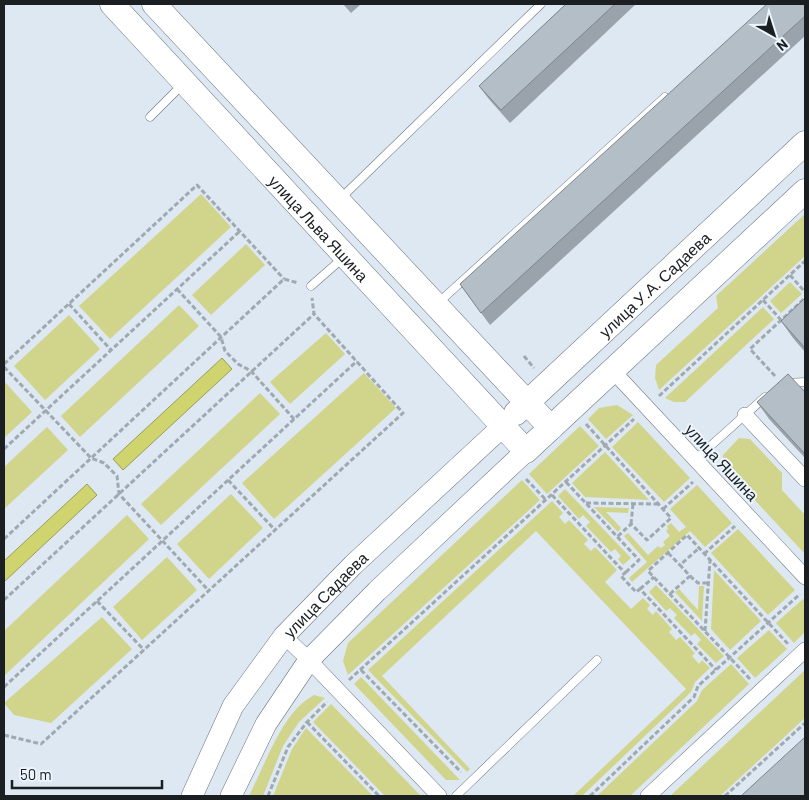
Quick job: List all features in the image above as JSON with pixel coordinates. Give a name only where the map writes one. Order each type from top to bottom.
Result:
[{"type":"main road","name":"улица Льва Яшина","points":[[112,4],[526,451]]},
{"type":"main road","name":"улица Льва Яшина","points":[[154,4],[551,428]]},
{"type":"main road","name":"улица У.А. Садаева","points":[[502,426],[805,143]]},
{"type":"main road","points":[[526,451],[805,191]]},
{"type":"main road","name":"улица Садаева","points":[[192,796],[233,706],[284,636],[353,565],[502,426]]},
{"type":"main road","name":"улица Садаева","points":[[231,796],[266,724],[309,660],[377,591],[526,451]]},
{"type":"street","name":"улица Яшина","points":[[613,370],[805,576]]},
{"type":"street","points":[[745,415],[805,479]]},
{"type":"street","points":[[284,636],[439,796]]},
{"type":"street","points":[[648,796],[805,650]]},
{"type":"lane","points":[[338,200],[541,4]]},
{"type":"lane","points":[[150,117],[184,83]]},
{"type":"lane","points":[[436,304],[672,91]]},
{"type":"lane","points":[[312,286],[345,255]]},
{"type":"lane","points":[[781,383],[805,382]]},
{"type":"lane","points":[[696,459],[774,389]]},
{"type":"lane","points":[[456,796],[597,660]]},
{"type":"path","points":[[4,735],[41,744],[209,591],[403,413],[314,314],[312,286],[284,279],[197,185],[4,365],[91,458],[104,463],[117,476],[118,494],[209,591]]},
{"type":"path","points":[[4,449],[240,231]]},
{"type":"path","points":[[268,796],[288,748],[306,722],[338,690],[805,261]]},
{"type":"path","points":[[790,275],[805,292]]},
{"type":"path","points":[[4,539],[284,279]]},
{"type":"path","points":[[177,289],[221,337],[225,351],[238,364],[251,371],[294,419]]},
{"type":"path","points":[[781,383],[750,349],[805,298]]},
{"type":"path","points":[[763,300],[781,320]]},
{"type":"path","points":[[69,304],[111,350]]},
{"type":"path","points":[[4,600],[314,314]]},
{"type":"path","points":[[524,356],[549,384]]},
{"type":"path","points":[[4,687],[357,361]]},
{"type":"path","points":[[572,409],[671,518],[647,540],[631,524]]},
{"type":"path","points":[[228,480],[275,530]]},
{"type":"path","points":[[566,482],[638,560],[621,576],[636,592],[654,577]]},
{"type":"path","points":[[663,509],[693,482]]},
{"type":"path","points":[[552,495],[625,573]]},
{"type":"path","points":[[585,503],[658,504]]},
{"type":"path","points":[[617,537],[631,524],[632,504]]},
{"type":"path","points":[[704,554],[735,526]]},
{"type":"path","points":[[752,682],[648,571],[687,535],[790,646]]},
{"type":"path","points":[[680,565],[699,548]]},
{"type":"path","points":[[668,553],[698,583],[708,583]]},
{"type":"path","points":[[705,632],[710,560]]},
{"type":"path","points":[[670,594],[690,576]]},
{"type":"path","points":[[640,589],[716,670]]},
{"type":"path","points":[[590,796],[694,697],[698,686],[800,594]]},
{"type":"path","points":[[97,601],[144,650]]},
{"type":"path","points":[[361,670],[470,782]]},
{"type":"path","points":[[306,722],[379,796]]},
{"type":"path","points":[[725,796],[805,723]]},
{"type":"shaded area","points":[[201,194],[231,227],[110,339],[79,306]]},
{"type":"shaded area","points":[[805,214],[805,256],[659,390],[655,378],[656,365],[718,308],[716,296]]},
{"type":"shaded area","points":[[246,244],[265,265],[211,315],[192,295]]},
{"type":"shaded area","points":[[790,282],[802,294],[781,313],[770,301]]},
{"type":"shaded area","points":[[179,305],[199,326],[80,437],[61,416]]},
{"type":"shaded area","points":[[763,307],[774,319],[685,402],[674,402],[665,398]]},
{"type":"shaded area","points":[[69,315],[100,349],[45,400],[14,366]]},
{"type":"shaded area","points":[[326,333],[345,354],[290,404],[270,382]]},
{"type":"shaded area","points":[[222,358],[232,369],[123,470],[113,459]]},
{"type":"shaded area","points":[[364,373],[396,408],[274,519],[242,483]]},
{"type":"shaded area","points":[[4,381],[32,412],[4,438]]},
{"type":"shaded area","points":[[260,393],[280,414],[161,525],[141,504]]},
{"type":"shaded area","points":[[617,405],[633,415],[606,439],[588,419],[599,408]]},
{"type":"shaded area","points":[[638,422],[690,478],[664,502],[612,447]]},
{"type":"shaded area","points":[[580,426],[599,446],[547,494],[529,474]]},
{"type":"shaded area","points":[[47,427],[68,450],[4,509],[4,467]]},
{"type":"shaded area","points":[[739,438],[750,439],[782,473],[782,490],[805,515],[805,554],[722,465],[723,455]]},
{"type":"shaded area","points":[[605,452],[649,500],[585,497],[572,483]]},
{"type":"shaded area","points":[[522,480],[540,500],[348,675],[343,661],[348,643]]},
{"type":"shaded area","points":[[87,484],[97,495],[4,582],[4,561]]},
{"type":"shaded area","points":[[697,485],[732,523],[705,547],[690,531],[632,582],[629,578],[647,562],[624,536],[628,533],[648,555],[658,546],[661,548],[665,545],[663,542],[670,536],[666,531],[668,529],[667,526],[671,523],[679,532],[686,527],[670,509]]},
{"type":"shaded area","points":[[565,489],[631,558],[623,565],[618,559],[621,556],[615,549],[611,552],[586,526],[590,522],[583,515],[579,519],[558,496]]},
{"type":"shaded area","points":[[231,494],[263,528],[209,579],[177,544]]},
{"type":"shaded area","points":[[552,501],[563,513],[559,517],[565,524],[569,520],[588,540],[584,544],[591,551],[595,547],[617,570],[605,582],[631,609],[643,598],[650,605],[647,609],[653,615],[656,611],[672,629],[669,632],[676,640],[680,637],[695,653],[692,656],[699,664],[702,660],[710,668],[695,682],[691,692],[582,796],[573,796],[686,689],[536,531],[382,676],[470,769],[467,772],[368,670]]},
{"type":"shaded area","points":[[594,507],[629,508],[628,513],[606,512],[621,528],[618,532]]},
{"type":"shaded area","points":[[127,515],[149,539],[4,676],[4,631]]},
{"type":"shaded area","points":[[738,529],[795,590],[768,615],[711,553]]},
{"type":"shaded area","points":[[167,557],[197,590],[142,640],[113,607]]},
{"type":"shaded area","points":[[714,570],[761,621],[730,650],[711,629]]},
{"type":"shaded area","points":[[656,585],[724,656],[716,663],[697,644],[701,640],[695,633],[691,636],[674,618],[677,615],[670,608],[666,611],[649,592]]},
{"type":"shaded area","points":[[699,586],[704,586],[702,621],[675,592],[679,589],[698,610]]},
{"type":"shaded area","points":[[803,599],[805,601],[805,632],[794,643],[776,623]]},
{"type":"shaded area","points":[[102,617],[132,649],[51,723],[14,715],[4,703]]},
{"type":"shaded area","points":[[769,630],[787,649],[755,678],[737,658]]},
{"type":"shaded area","points":[[731,664],[749,684],[630,796],[597,796],[697,701],[702,690]]},
{"type":"shaded area","points":[[805,670],[805,718],[720,796],[670,796]]},
{"type":"shaded area","points":[[361,677],[460,780],[446,780],[354,684]]},
{"type":"shaded area","points":[[314,695],[325,698],[299,722],[283,746],[263,796],[249,796],[283,726],[298,707]]},
{"type":"shaded area","points":[[331,704],[421,796],[385,796],[313,722]]},
{"type":"shaded area","points":[[306,728],[373,796],[273,796],[292,749]]},
{"type":"building","points":[[566,4],[615,4],[501,110],[479,86]]},
{"type":"building","points":[[767,4],[805,4],[805,16],[481,313],[460,284]]},
{"type":"building","points":[[805,298],[805,348],[781,321]]},
{"type":"building","points":[[788,374],[805,392],[805,454],[757,402]]},
{"type":"building","points":[[805,737],[804,796],[741,796]]}]
